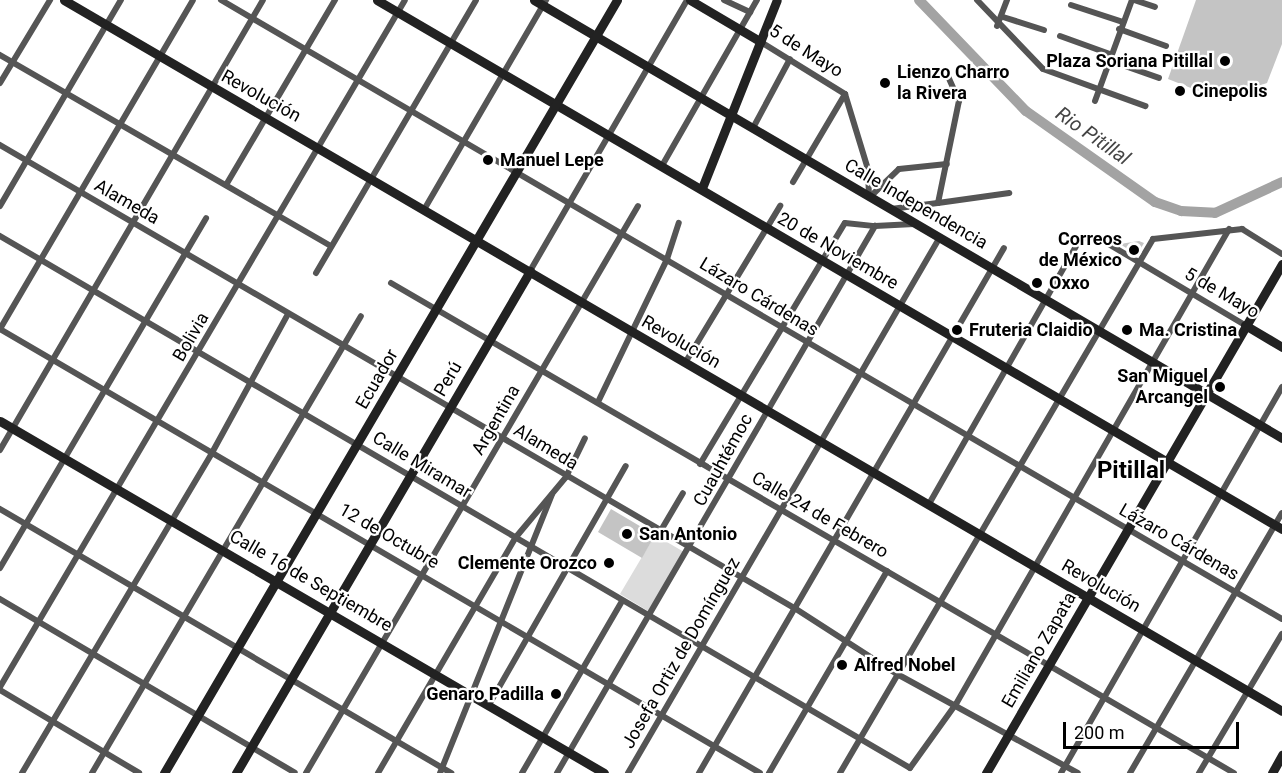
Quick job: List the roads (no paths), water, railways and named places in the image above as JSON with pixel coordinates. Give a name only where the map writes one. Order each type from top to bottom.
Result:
[{"type":"street","points":[[0,83],[50,0]]},
{"type":"street","name":"Revolución","points":[[64,0],[211,87],[425,208],[632,332],[824,441],[1034,567],[1282,711]]},
{"type":"street","points":[[0,206],[121,0]]},
{"type":"street","points":[[0,329],[158,55],[193,0]]},
{"type":"street","name":"Lázaro Cárdenas","points":[[221,0],[1282,619]]},
{"type":"street","points":[[0,450],[262,0]]},
{"type":"street","points":[[226,186],[335,0]]},
{"type":"street","name":"20 de Noviembre","points":[[377,0],[663,164],[821,261],[954,336],[1279,527]]},
{"type":"street","name":"Bolivia","points":[[0,688],[405,0]]},
{"type":"street","points":[[316,273],[476,0]]},
{"type":"street","name":"Ecuador","points":[[164,773],[617,0]]},
{"type":"street","name":"5 de Mayo","points":[[688,0],[845,94],[868,169],[870,196]]},
{"type":"street","name":"Perú","points":[[236,773],[688,0]]},
{"type":"street","points":[[724,0],[750,12]]},
{"type":"street","points":[[663,164],[757,0]]},
{"type":"street","points":[[702,188],[777,0]]},
{"type":"street","points":[[977,0],[997,26],[1043,69],[1145,106]]},
{"type":"street","points":[[997,26],[1003,16],[1007,0]]},
{"type":"street","points":[[1095,101],[1119,30],[1133,0],[1155,7]]},
{"type":"street","points":[[425,208],[504,74],[541,2]]},
{"type":"street","name":"Calle Independencia","points":[[541,2],[1282,438]]},
{"type":"street","points":[[1071,5],[1123,22]]},
{"type":"street","points":[[1003,16],[1044,30]]},
{"type":"street","points":[[1119,30],[1166,45]]},
{"type":"street","points":[[1060,36],[1159,78]]},
{"type":"street","points":[[0,55],[331,246]]},
{"type":"street","points":[[753,128],[790,59]]},
{"type":"street","points":[[938,203],[959,101],[945,70]]},
{"type":"street","points":[[792,182],[845,94]]},
{"type":"street","name":"Alameda","points":[[0,145],[607,502],[796,609],[897,674],[957,704],[1078,773]]},
{"type":"street","points":[[870,196],[899,169],[947,164]]},
{"type":"street","points":[[890,209],[1009,193]]},
{"type":"street","name":"Argentina","points":[[306,773],[464,507],[638,206]]},
{"type":"street","points":[[685,363],[728,297],[780,206]]},
{"type":"street","points":[[0,568],[206,218]]},
{"type":"street","points":[[598,402],[667,259],[679,223]]},
{"type":"street","points":[[700,464],[845,223],[875,226],[915,224]]},
{"type":"street","name":"Cuauhtémoc","points":[[557,773],[730,480],[767,410],[875,226]]},
{"type":"street","points":[[957,704],[993,635],[1072,497],[1229,229]]},
{"type":"street","points":[[840,773],[1060,400],[1098,331],[1140,264],[1152,238],[1201,236],[1229,229],[1242,230],[1282,254]]},
{"type":"street","name":"Calle Miramar","points":[[0,236],[860,740],[913,767],[957,704]]},
{"type":"street","name":"Josefa Ortiz de Domínguez","points":[[628,773],[824,441],[860,373],[902,307],[940,237]]},
{"type":"street","name":"5 de Mayo","points":[[1047,299],[1081,238],[1100,239],[1282,347]]},
{"type":"street","points":[[699,773],[753,676],[796,609],[876,473],[1004,248]]},
{"type":"street","name":"Emiliano Zapata","points":[[986,773],[1282,264]]},
{"type":"street","name":"Calle 24 de Febrero","points":[[391,283],[783,510],[993,635],[1050,665],[1103,699],[1234,773]]},
{"type":"street","points":[[928,504],[1047,299]]},
{"type":"street","points":[[22,773],[213,451],[288,314]]},
{"type":"street","points":[[92,773],[361,316]]},
{"type":"street","name":"12 de Octubre","points":[[0,329],[371,542],[760,773]]},
{"type":"street","points":[[1061,773],[1282,387]]},
{"type":"street","name":"Calle 16 de Septiembre","points":[[0,421],[119,487],[604,773]]},
{"type":"street","points":[[378,773],[516,537],[566,477],[585,438]]},
{"type":"street","points":[[490,704],[626,466]]},
{"type":"street","points":[[660,532],[683,493]]},
{"type":"street","points":[[441,770],[475,695],[534,548],[552,494]]},
{"type":"street","points":[[0,509],[80,553],[184,618],[398,741],[441,770],[451,773]]},
{"type":"street","points":[[1130,773],[1236,593],[1279,527],[1282,513]]},
{"type":"street","points":[[769,773],[887,572]]},
{"type":"street","points":[[0,599],[295,773]]},
{"type":"street","points":[[522,773],[622,601]]},
{"type":"street","points":[[1200,773],[1282,634]]},
{"type":"street","points":[[0,688],[52,722],[139,773]]},
{"type":"street","points":[[1272,773],[1282,755]]},
{"type":"waterway","name":"Rio Pitillal","points":[[919,0],[1026,111],[1155,202],[1181,211],[1215,213],[1282,182]]},
{"type":"place","name":"Plaza Soriana Pitillal","points":[[1225,61]]},
{"type":"place","name":"Lienzo Charro la Rivera","points":[[885,83]]},
{"type":"place","name":"Cinepolis","points":[[1180,91]]},
{"type":"place","name":"Manuel Lepe","points":[[488,160]]},
{"type":"place","name":"Correos de México","points":[[1134,250]]},
{"type":"place","name":"Oxxo","points":[[1037,283]]},
{"type":"place","name":"Fruteria Claidio","points":[[957,330]]},
{"type":"place","name":"Ma. Cristina","points":[[1127,330]]},
{"type":"place","name":"San Miguel Arcangel","points":[[1220,387]]},
{"type":"place","name":"San Antonio","points":[[627,534]]},
{"type":"place","name":"Clemente Orozco","points":[[609,563]]},
{"type":"place","name":"Alfred Nobel","points":[[842,665]]},
{"type":"place","name":"Genaro Padilla","points":[[556,694]]},
{"type":"district","name":"Pitillal","points":[[1131,471]]}]
